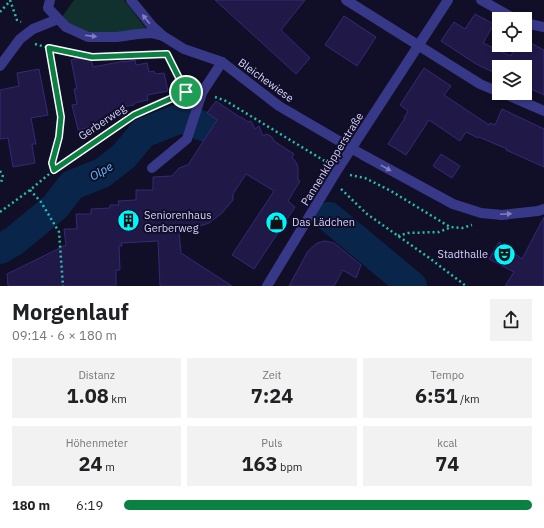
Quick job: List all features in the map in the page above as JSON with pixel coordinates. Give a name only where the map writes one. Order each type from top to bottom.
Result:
[{"type":"street","name":"Bleichewiese","points":[[50,0],[48,8],[66,27],[88,37],[117,37],[151,33],[162,36]]},
{"type":"street","name":"Bleichewiese","points":[[131,0],[162,36],[184,49],[222,62],[280,106],[352,149],[453,204],[481,213],[502,215],[544,209]]},
{"type":"street","points":[[346,0],[480,84],[492,89]]},
{"type":"street","name":"Pannenklöpperstraße","points":[[267,286],[352,149],[448,0]]},
{"type":"street","points":[[481,0],[502,12]]},
{"type":"street","points":[[0,66],[19,40],[33,29],[58,19]]},
{"type":"street","points":[[532,24],[544,27]]},
{"type":"street","points":[[152,168],[187,139],[202,93],[222,62]]},
{"type":"street","points":[[518,100],[544,111]]},
{"type":"path","points":[[0,12],[10,0]]},
{"type":"path","points":[[10,0],[17,20],[33,29]]},
{"type":"path","points":[[19,40],[92,57],[167,54],[186,92],[202,93],[226,101],[324,160]]},
{"type":"path","points":[[49,48],[61,117],[59,137],[52,163],[54,170]]},
{"type":"path","name":"Gerberweg","points":[[0,212],[54,170],[134,115],[186,92]]},
{"type":"path","points":[[0,171],[3,175],[0,184]]},
{"type":"path","points":[[332,181],[367,214],[466,286]]},
{"type":"path","points":[[30,190],[41,202],[59,232],[63,286]]},
{"type":"path","points":[[398,236],[408,233],[439,232],[450,228]]},
{"type":"green space","points":[[74,0],[124,0],[144,26],[149,30],[88,35],[66,25],[62,17]]},
{"type":"building","points":[[215,0],[305,0],[281,30],[310,58],[296,74]]},
{"type":"building","points":[[475,14],[492,23],[492,27],[483,43],[492,47],[492,52],[502,52],[511,56],[513,52],[532,52],[532,44],[544,50],[544,95],[532,89],[532,60],[492,60],[492,72],[476,64],[441,41],[454,22],[465,29]]},
{"type":"building","points":[[344,16],[376,37],[357,66],[325,45]]},
{"type":"building","points":[[90,56],[93,67],[135,60],[136,65],[147,63],[149,72],[154,71],[155,74],[164,73],[168,91],[147,95],[148,100],[134,103],[134,105],[121,107],[123,116],[105,120],[102,124],[78,130],[72,105],[77,104],[74,89],[77,89],[71,60]]},
{"type":"building","points":[[424,68],[451,86],[444,95],[489,125],[490,123],[495,125],[502,109],[544,129],[544,167],[506,150],[507,149],[466,132],[460,141],[429,120],[406,155],[388,144],[408,111],[400,105]]},
{"type":"building","points":[[39,69],[48,115],[31,118],[36,144],[32,144],[35,163],[13,167],[8,138],[0,139],[0,90],[19,86],[17,73]]},
{"type":"building","points":[[216,101],[248,122],[251,121],[255,129],[259,126],[263,136],[267,134],[272,137],[274,141],[294,154],[292,157],[298,168],[298,180],[300,181],[288,201],[295,207],[254,269],[232,255],[274,191],[246,174],[233,194],[233,200],[222,213],[209,223],[179,232],[181,253],[232,286],[160,286],[158,241],[121,243],[122,246],[119,246],[120,270],[116,270],[116,286],[8,286],[7,274],[66,245],[64,229],[77,229],[76,214],[91,214],[91,209],[110,208],[110,205],[119,205],[118,201],[136,200],[136,190],[153,190],[153,177],[172,176],[179,168],[188,165],[217,120],[207,113]]},
{"type":"building","points":[[441,154],[460,166],[452,178],[433,166]]},
{"type":"building","name":"Stadthalle","points":[[544,217],[544,286],[505,286],[514,272],[489,259],[499,242],[522,259]]},
{"type":"building","points":[[325,241],[334,243],[361,265],[356,278],[343,270],[334,286],[289,286],[308,251],[317,243]]},
{"type":"waterway","name":"Olpe","points":[[0,249],[14,241],[55,207],[72,185],[102,173],[124,156],[143,133],[181,118],[211,129]]},
{"type":"waterway","name":"Olpe","points":[[329,217],[412,286]]},
{"type":"place","name":"Seniorenhaus Gerberweg","points":[[128,221]]},
{"type":"place","name":"Das Lädchen","points":[[276,222]]},
{"type":"place","name":"Stadthalle","points":[[504,254]]},
{"type":"route","points":[[49,48],[92,57],[167,54],[186,92],[134,115],[54,170],[52,163],[59,137],[61,117],[49,48]]}]
